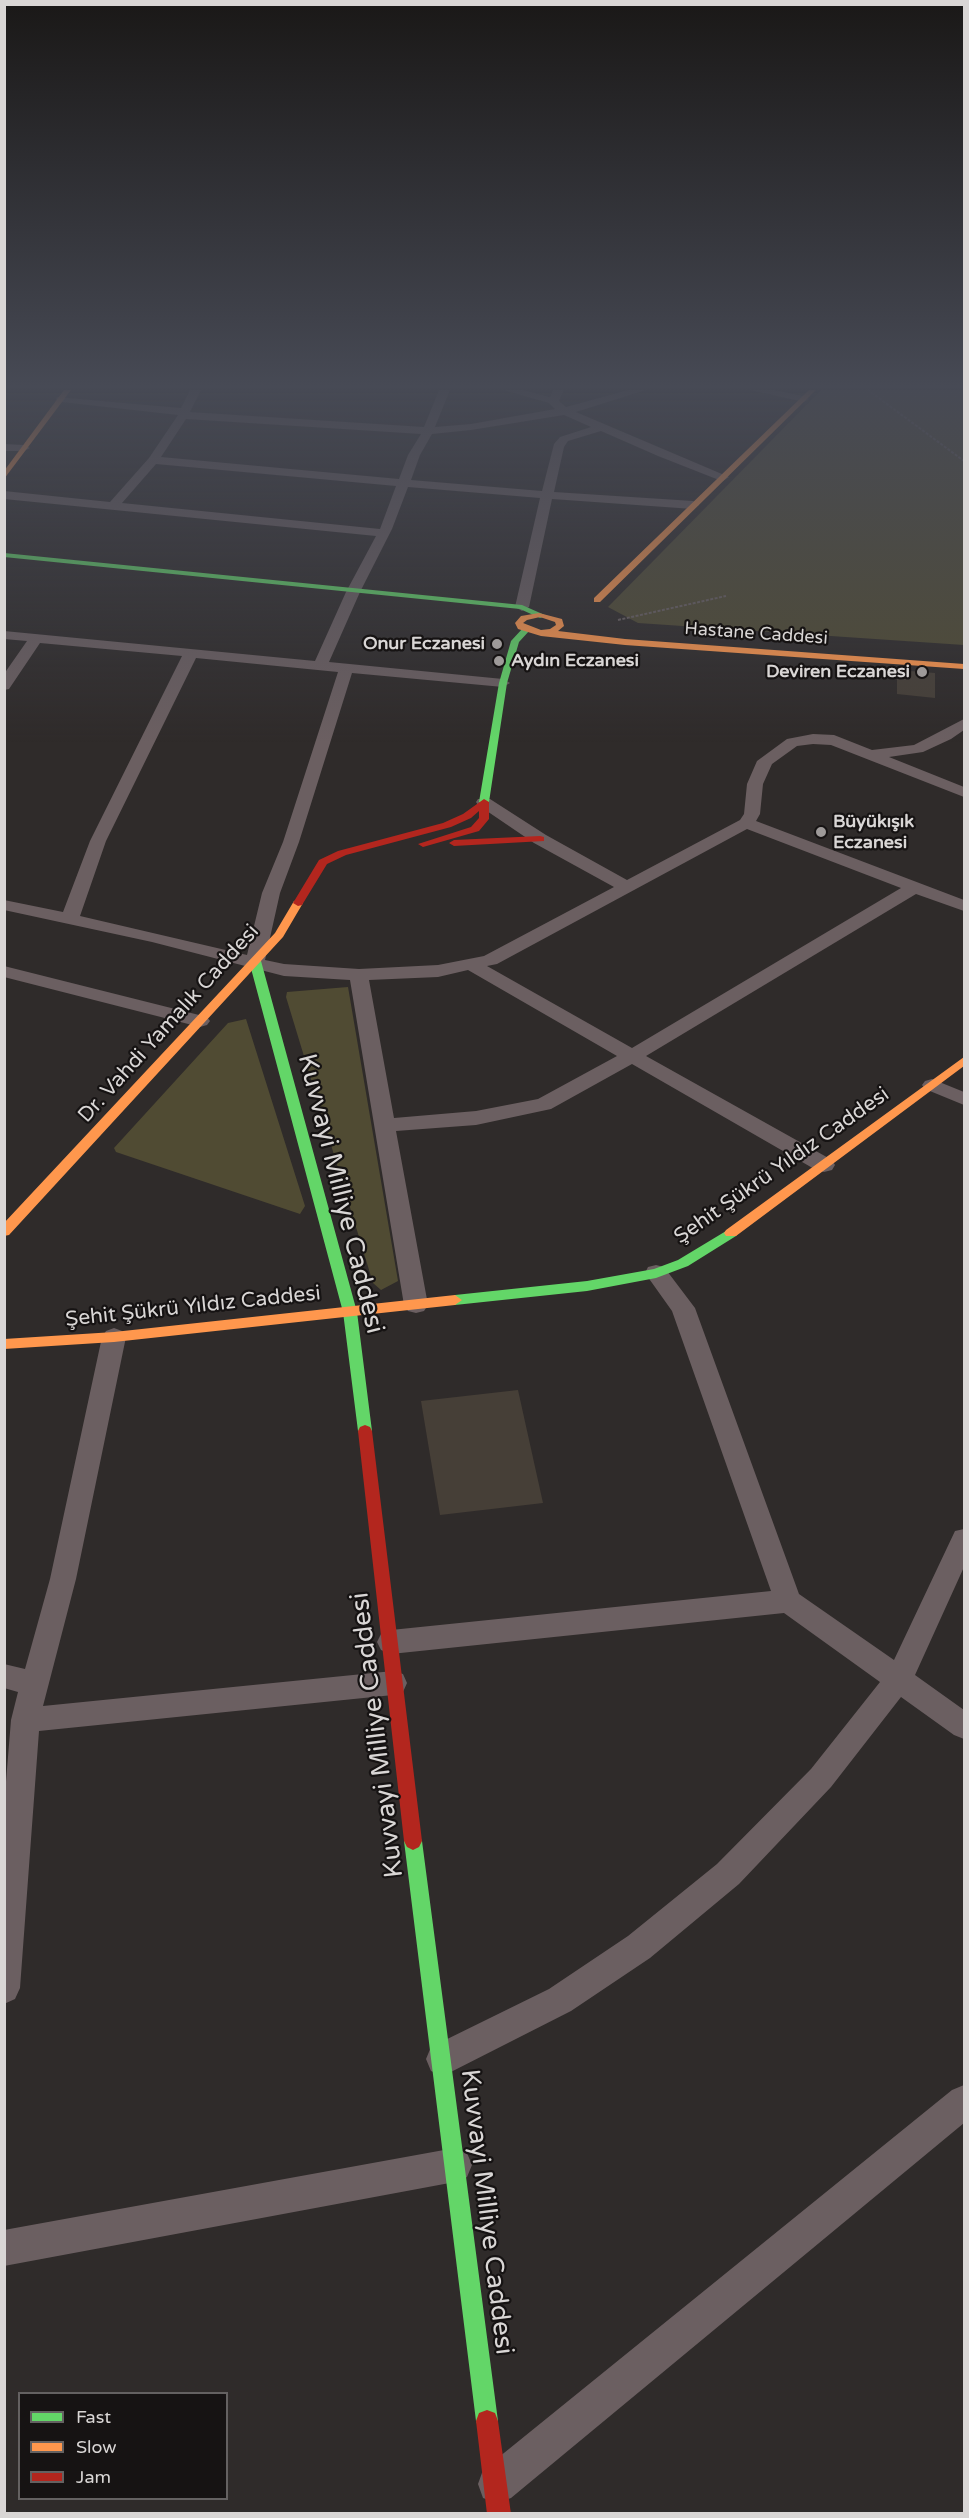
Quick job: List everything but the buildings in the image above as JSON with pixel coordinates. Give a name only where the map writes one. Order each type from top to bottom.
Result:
[{"type":"street","points":[[117,508],[382,533]]},
{"type":"street","points":[[320,665],[353,592],[386,529],[393,508]]},
{"type":"street","points":[[522,608],[543,508]]},
{"type":"street","points":[[545,632],[558,628],[560,624],[584,611],[690,508]]},
{"type":"street","name":"Hastane Caddesi","points":[[4,555],[522,608],[541,615],[584,611],[623,632],[857,652],[964,658]]},
{"type":"street","name":"Hastane Caddesi","points":[[421,599],[545,632],[637,643],[964,667]]},
{"type":"street","points":[[584,611],[623,632]]},
{"type":"street","points":[[523,628],[519,623],[524,618],[541,615]]},
{"type":"street","name":"Dr. Vahdi Yamalık Caddesi","points":[[423,844],[475,829],[484,819],[484,802],[503,683],[515,641],[523,628]]},
{"type":"street","points":[[4,635],[503,683]]},
{"type":"street","points":[[4,686],[36,638]]},
{"type":"street","points":[[70,919],[98,841],[191,653]]},
{"type":"street","points":[[255,961],[271,893],[291,842],[347,668]]},
{"type":"street","points":[[870,755],[917,749],[945,736],[964,723]]},
{"type":"street","points":[[4,905],[255,961],[284,970],[359,975],[438,971],[490,960],[746,823],[752,814],[755,784],[765,761],[793,742],[813,739],[834,740],[964,792]]},
{"type":"street","points":[[484,802],[540,839],[626,886]]},
{"type":"street","name":"Dr. Vahdi Yamalık Caddesi","points":[[4,1232],[279,935],[324,862],[342,853],[447,825],[467,816],[484,802]]},
{"type":"street","points":[[746,823],[964,906]]},
{"type":"street","name":"Dr. Vahdi Yamalık Caddesi","points":[[360,849],[540,839]]},
{"type":"street","points":[[384,1125],[476,1118],[544,1104],[632,1056],[915,887]]},
{"type":"street","name":"Kuvvayi Milliye Caddesi","points":[[255,961],[350,1312],[391,1641],[393,1683],[443,2059],[497,2500]]},
{"type":"street","points":[[470,964],[824,1165]]},
{"type":"street","points":[[4,971],[200,1021]]},
{"type":"street","points":[[359,975],[416,1305]]},
{"type":"street","name":"Şehit Şükrü Yıldız Caddesi","points":[[4,1344],[114,1337],[416,1305],[587,1286],[657,1273],[683,1263],[713,1246],[964,1061]]},
{"type":"street","points":[[932,1085],[964,1100]]},
{"type":"street","points":[[657,1273],[683,1308],[788,1601],[964,1726]]},
{"type":"street","points":[[4,1988],[25,1720],[63,1578],[114,1337]]},
{"type":"street","points":[[443,2059],[560,2000],[639,1947],[729,1874],[820,1778],[899,1679],[964,1539]]},
{"type":"street","points":[[391,1641],[788,1601]]},
{"type":"street","points":[[4,1676],[33,1684]]},
{"type":"street","points":[[25,1720],[393,1683]]},
{"type":"street","points":[[497,2500],[964,2102]]},
{"type":"street","points":[[4,2248],[455,2165]]},
{"type":"path","points":[[584,611],[726,596]]},
{"type":"shaded area","points":[[706,508],[964,508],[964,645],[638,623],[608,607]]},
{"type":"shaded area","points":[[348,987],[398,1281],[381,1290],[373,1283],[286,997],[287,992]]},
{"type":"shaded area","points":[[246,1019],[305,1206],[300,1214],[116,1152],[114,1148],[228,1023]]},
{"type":"traffic: fast","points":[[4,555],[522,607],[543,616]]},
{"type":"traffic: fast","points":[[484,802],[503,683],[515,641],[526,630]]},
{"type":"traffic: fast","points":[[255,961],[350,1312],[365,1431]]},
{"type":"traffic: fast","points":[[455,1300],[587,1286],[656,1273],[683,1263],[731,1233]]},
{"type":"traffic: fast","points":[[413,1841],[487,2421]]},
{"type":"traffic: slow","points":[[597,600],[692,508]]},
{"type":"traffic: slow","points":[[539,615],[524,618],[519,623],[521,627],[541,633],[553,631],[560,626],[559,621],[543,616]]},
{"type":"traffic: slow","points":[[545,632],[625,642],[964,667]]},
{"type":"traffic: slow","points":[[4,1232],[279,935],[298,903]]},
{"type":"traffic: slow","points":[[731,1233],[964,1061]]},
{"type":"traffic: slow","points":[[4,1344],[114,1337],[455,1300]]},
{"type":"traffic: jam","points":[[298,903],[323,862],[342,853],[447,825],[467,816],[484,802],[484,819],[475,829],[423,844]]},
{"type":"traffic: jam","points":[[454,843],[540,839]]},
{"type":"traffic: jam","points":[[365,1431],[413,1841]]},
{"type":"traffic: jam","points":[[487,2421],[499,2514]]},
{"type":"place","name":"Onur Eczanesi","points":[[497,644]]},
{"type":"place","name":"Aydın Eczanesi","points":[[499,661]]},
{"type":"place","name":"Deviren Eczanesi","points":[[922,672]]},
{"type":"place","name":"Büyükışık Eczanesi","points":[[821,832]]}]
